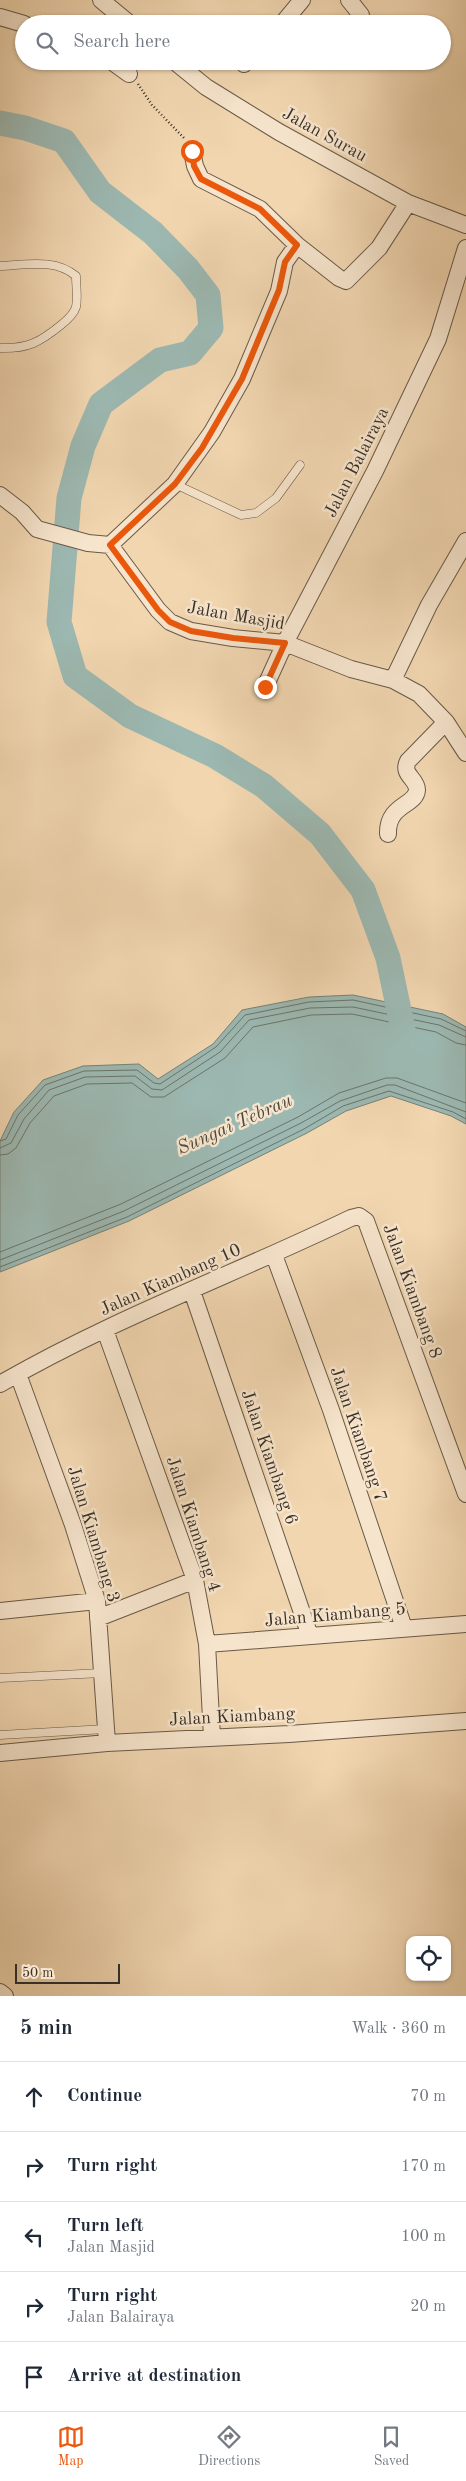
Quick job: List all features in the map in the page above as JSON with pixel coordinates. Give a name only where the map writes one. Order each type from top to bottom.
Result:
[{"type":"street","points":[[101,0],[119,15]]},
{"type":"street","points":[[290,15],[302,0]]},
{"type":"street","points":[[349,0],[361,15]]},
{"type":"street","points":[[0,17],[15,21]]},
{"type":"street","points":[[123,70],[129,74]]},
{"type":"street","name":"Jalan Surau","points":[[185,70],[206,87],[271,127],[408,203],[466,225]]},
{"type":"street","points":[[192,151],[194,166],[201,179],[260,209],[297,245],[339,278],[346,281],[379,248],[408,203]]},
{"type":"street","points":[[0,495],[22,512],[37,529],[88,543],[110,545],[175,484],[202,448],[242,379],[276,299],[285,262],[297,245]]},
{"type":"street","name":"Jalan Balairaya","points":[[265,687],[285,643],[375,471],[438,339],[466,248]]},
{"type":"street","points":[[393,680],[428,604],[466,541]]},
{"type":"street","name":"Jalan Masjid","points":[[110,545],[158,610],[170,622],[191,631],[233,638],[285,643],[352,669],[393,680],[420,694],[446,722],[466,753]]},
{"type":"street","points":[[388,834],[388,822],[392,815],[413,798],[417,792],[416,787],[406,772],[408,761],[446,722]]},
{"type":"street","name":"Jalan Kiambang 10","points":[[0,1384],[105,1330],[359,1216]]},
{"type":"street","name":"Jalan Kiambang 8","points":[[359,1216],[366,1221],[466,1494]]},
{"type":"street","name":"Jalan Kiambang 7","points":[[274,1255],[331,1410],[404,1628]]},
{"type":"street","name":"Jalan Kiambang 6","points":[[192,1291],[310,1636]]},
{"type":"street","name":"Jalan Kiambang 4","points":[[105,1330],[195,1580],[208,1644],[212,1737]]},
{"type":"street","name":"Jalan Kiambang 3","points":[[18,1374],[73,1525],[96,1601],[107,1736]]},
{"type":"street","points":[[98,1618],[195,1580]]},
{"type":"street","points":[[0,1612],[96,1601]]},
{"type":"street","name":"Jalan Kiambang 5","points":[[208,1644],[466,1624]]},
{"type":"street","name":"Jalan Kiambang","points":[[0,1752],[107,1736],[212,1737],[288,1734],[466,1721]]},
{"type":"street","points":[[0,1992],[5,1996]]},
{"type":"lane","points":[[0,266],[52,264],[66,268],[76,276],[76,309],[67,321],[41,341],[27,346],[0,348]]},
{"type":"lane","points":[[175,484],[241,515],[256,513],[276,498],[300,465]]},
{"type":"lane","points":[[0,1678],[102,1673]]},
{"type":"lane","points":[[0,1735],[107,1736]]},
{"type":"path","points":[[129,74],[152,105],[182,134],[192,151]]},
{"type":"water","name":"Sungai Tebrau","points":[[353,995],[443,1014],[466,1027],[466,1124],[451,1116],[391,1096],[346,1111],[307,1133],[129,1221],[0,1272],[0,1141],[14,1112],[43,1080],[83,1066],[139,1064],[158,1079],[213,1044],[242,1010],[309,997]]},
{"type":"waterway","points":[[0,123],[25,128],[64,141],[100,192],[153,233],[188,269],[208,295],[211,328],[190,353],[160,360],[101,404],[83,446],[69,498],[59,622],[75,676],[130,716],[215,756],[264,786],[320,834],[363,890],[388,958],[405,1039]]},
{"type":"route","points":[[192,151],[194,166],[201,179],[260,209],[297,245],[282,269],[279,290],[266,326],[242,379],[212,432],[175,484],[110,545],[158,610],[170,622],[191,631],[233,638],[285,643],[265,687]]}]
